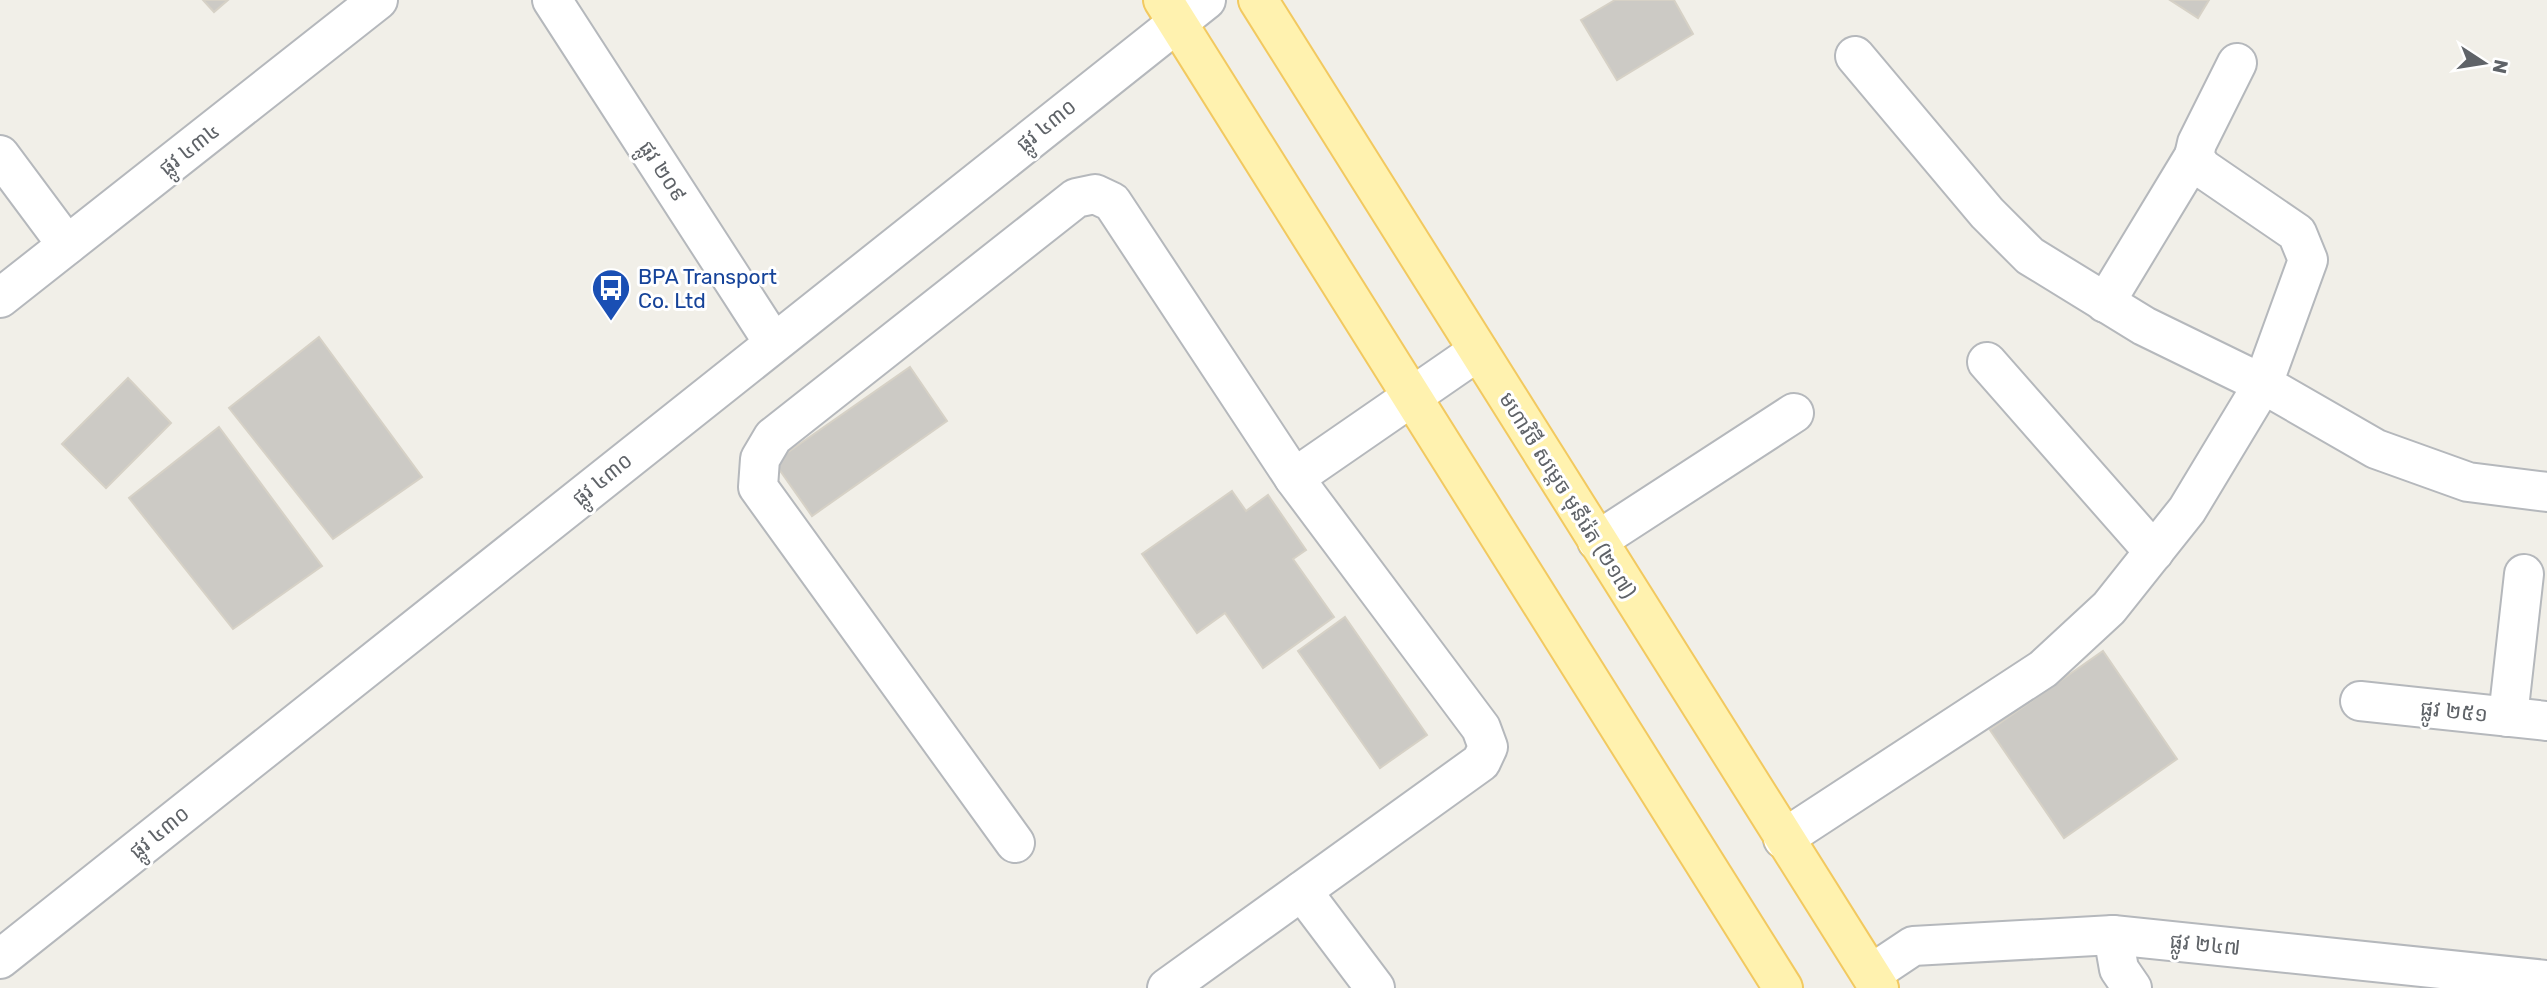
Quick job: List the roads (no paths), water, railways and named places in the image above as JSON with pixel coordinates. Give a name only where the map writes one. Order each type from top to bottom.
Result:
[{"type":"main road","name":"មហាវិថី សម្តេច មុនីរ៉េត (២១៧)","points":[[1258,0],[1783,839],[1875,981]]},
{"type":"main road","points":[[1182,7],[1412,397],[1783,988]]},
{"type":"street","name":"ផ្លូវ ៤៣៤","points":[[0,298],[378,0]]},
{"type":"street","name":"ផ្លូវ ២០៩","points":[[552,0],[773,342]]},
{"type":"street","name":"ផ្លូវ ៤៣០","points":[[0,959],[773,342],[1182,7]]},
{"type":"street","points":[[1855,56],[1987,214],[2021,247],[2105,303],[2144,326],[2263,384],[2376,449],[2468,482],[2547,492]]},
{"type":"street","points":[[2105,303],[2194,156],[2237,63]]},
{"type":"street","points":[[0,155],[67,245]]},
{"type":"street","points":[[1783,839],[2043,669],[2109,608],[2187,510],[2263,384],[2308,260],[2305,246],[2297,233],[2202,168],[2194,156]]},
{"type":"street","points":[[1014,843],[758,487],[760,459],[773,437],[1076,198],[1095,194],[1112,202],[1294,478],[1481,728],[1488,747],[1481,762],[1167,988]]},
{"type":"street","points":[[1294,478],[1478,351]]},
{"type":"street","points":[[1987,362],[2154,552]]},
{"type":"street","points":[[1597,541],[1794,413]]},
{"type":"street","points":[[2508,717],[2524,574]]},
{"type":"street","name":"ផ្លូវ ២៥១","points":[[2360,701],[2547,722]]},
{"type":"street","points":[[1302,891],[1375,988]]},
{"type":"street","points":[[2113,935],[2119,969],[2132,988]]},
{"type":"street","name":"ផ្លូវ ២៤៧","points":[[1875,981],[1913,946],[2113,935],[2547,980]]},
{"type":"place","name":"BPA Transport Co. Ltd","points":[[611,322]]}]
